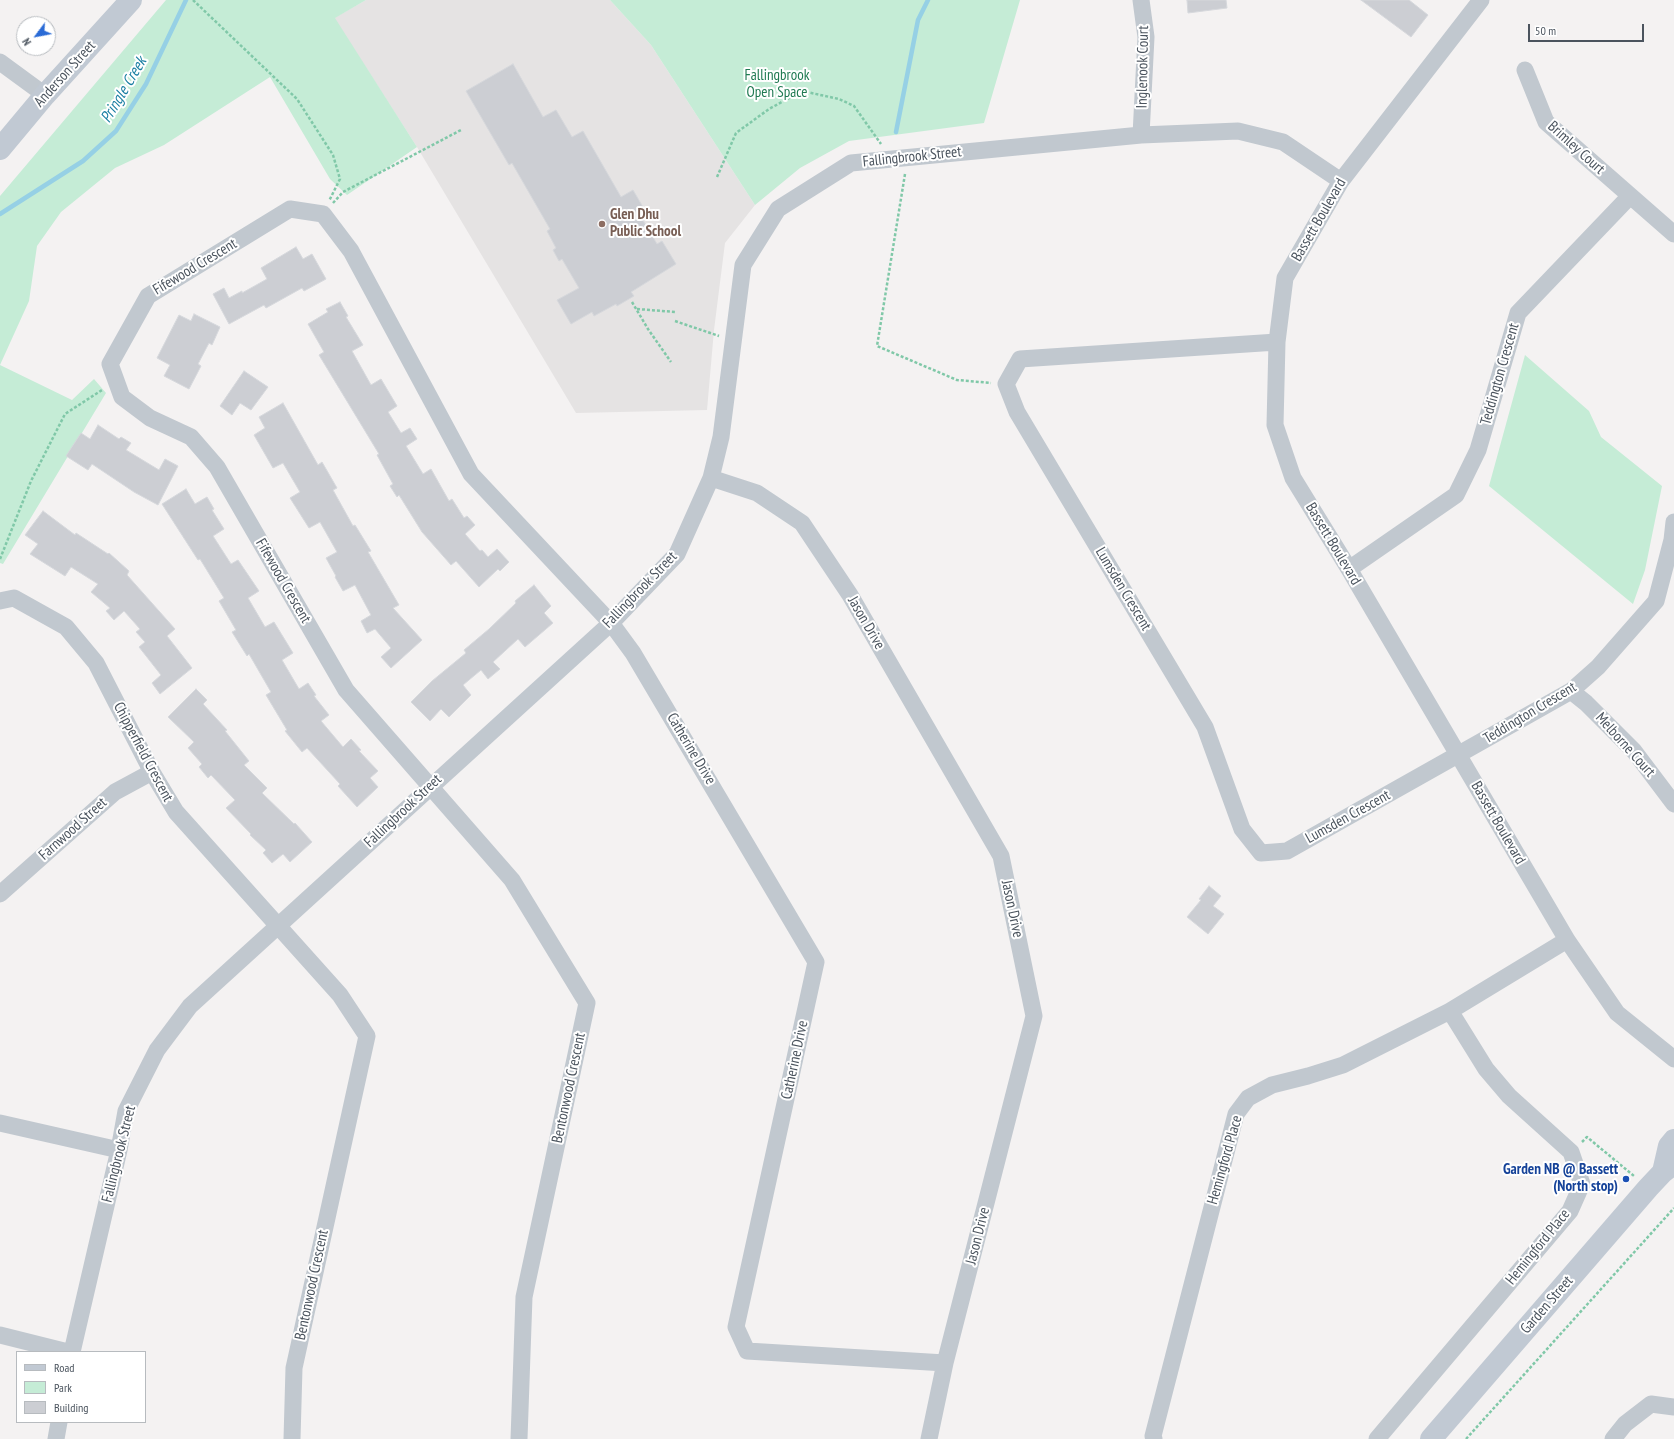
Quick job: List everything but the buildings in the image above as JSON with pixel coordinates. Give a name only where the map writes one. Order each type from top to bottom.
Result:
[{"type":"street","name":"Anderson Street","points":[[0,149],[131,0]]},
{"type":"street","name":"Inglenook Court","points":[[1141,0],[1146,38],[1141,135]]},
{"type":"street","name":"Bassett Boulevard","points":[[1474,2],[1341,181],[1285,278],[1277,342],[1275,425],[1293,478],[1349,569],[1567,940],[1617,1013],[1674,1059]]},
{"type":"street","points":[[0,62],[46,95]]},
{"type":"street","name":"Brimley Court","points":[[1525,70],[1546,122],[1630,196]]},
{"type":"street","name":"Fallingbrook Street","points":[[72,1351],[119,1150],[126,1111],[157,1050],[190,1006],[278,927],[430,786],[611,623],[678,554],[711,478],[721,437],[742,265],[778,209],[851,163],[1141,135],[1238,131],[1283,142],[1341,181]]},
{"type":"street","points":[[1630,196],[1674,234]]},
{"type":"street","name":"Teddington Crescent","points":[[1349,569],[1456,495],[1478,450],[1518,313],[1630,196]]},
{"type":"street","name":"Fifewood Crescent","points":[[323,214],[290,209],[148,296],[110,364],[122,397],[150,418],[191,437],[217,467],[346,690],[430,786]]},
{"type":"street","points":[[323,214],[351,251],[471,474],[611,623]]},
{"type":"street","points":[[1006,384],[1020,359],[1277,342]]},
{"type":"street","name":"Lumsden Crescent","points":[[1006,384],[1017,412],[1205,727],[1242,829],[1261,853],[1287,851],[1459,755]]},
{"type":"street","name":"Jason Drive","points":[[711,478],[757,493],[802,523],[850,595],[1001,856],[1034,1016],[945,1363],[929,1439]]},
{"type":"street","name":"Teddington Crescent","points":[[1459,755],[1571,691],[1598,667],[1656,601],[1672,540],[1674,522]]},
{"type":"street","name":"Chipperfield Crescent","points":[[0,601],[14,598],[66,627],[96,663],[152,772],[176,812],[278,927]]},
{"type":"street","name":"Catherine Drive","points":[[611,623],[633,653],[816,962],[736,1327],[747,1350],[945,1363]]},
{"type":"street","name":"Melborne Court","points":[[1571,691],[1586,703],[1634,751],[1674,804]]},
{"type":"street","name":"Farnwood Street","points":[[0,894],[115,792],[152,772]]},
{"type":"street","name":"Bentonwood Crescent","points":[[430,786],[512,880],[587,1003],[524,1296],[519,1439]]},
{"type":"street","name":"Bentonwood Crescent","points":[[278,927],[340,995],[367,1036],[294,1368],[292,1439]]},
{"type":"street","name":"Hemingford Place","points":[[1154,1439],[1153,1436],[1236,1114],[1248,1098],[1272,1086],[1343,1065],[1450,1011],[1567,940]]},
{"type":"street","name":"Hemingford Place","points":[[1377,1439],[1570,1211],[1582,1184],[1571,1152],[1509,1096],[1486,1069],[1450,1011]]},
{"type":"street","points":[[0,1123],[119,1150]]},
{"type":"street","name":"Garden Street","points":[[1431,1439],[1648,1188],[1668,1168],[1669,1146],[1674,1140]]},
{"type":"street","points":[[0,1335],[64,1351]]},
{"type":"street","points":[[1613,1439],[1625,1424],[1651,1404],[1674,1407]]},
{"type":"street","points":[[56,1439],[59,1423]]},
{"type":"path","points":[[193,0],[297,99],[333,155],[340,179],[323,214]]},
{"type":"path","points":[[717,177],[736,133],[769,109],[802,91],[839,99],[854,106],[899,158],[878,346],[958,380],[1006,384]]},
{"type":"path","points":[[323,214],[343,192],[461,130]]},
{"type":"path","points":[[632,302],[648,329],[671,362]]},
{"type":"path","points":[[636,309],[676,312]]},
{"type":"path","points":[[675,322],[733,340]]},
{"type":"path","points":[[0,559],[31,481],[65,414],[116,380]]},
{"type":"path","points":[[1571,1152],[1587,1137],[1648,1188]]},
{"type":"path","points":[[1466,1439],[1674,1208]]},
{"type":"shaded area","name":"Glen Dhu Public School","points":[[366,0],[610,0],[651,45],[755,205],[725,243],[714,330],[707,410],[576,413],[417,147],[334,18]]},
{"type":"green space","points":[[166,0],[366,0],[335,18],[417,147],[347,195],[330,179],[270,77],[164,145],[115,168],[61,212],[37,246],[29,301],[0,365],[0,196]]},
{"type":"green space","name":"Fallingbrook Open Space","points":[[610,0],[1020,0],[984,123],[849,141],[800,168],[755,205],[651,45]]},
{"type":"green space","points":[[1525,355],[1589,411],[1601,437],[1662,486],[1645,570],[1633,604],[1489,486]]},
{"type":"green space","points":[[0,365],[72,400],[94,379],[106,393],[3,564],[0,563]]},
{"type":"waterway","name":"Pringle Creek","points":[[0,214],[83,161],[116,131],[146,84],[186,0]]},
{"type":"waterway","points":[[896,132],[918,20],[928,0]]},
{"type":"place","name":"Glen Dhu Public School","points":[[602,224]]},
{"type":"place","name":"Garden NB @ Bassett (North stop)","points":[[1626,1179]]}]
